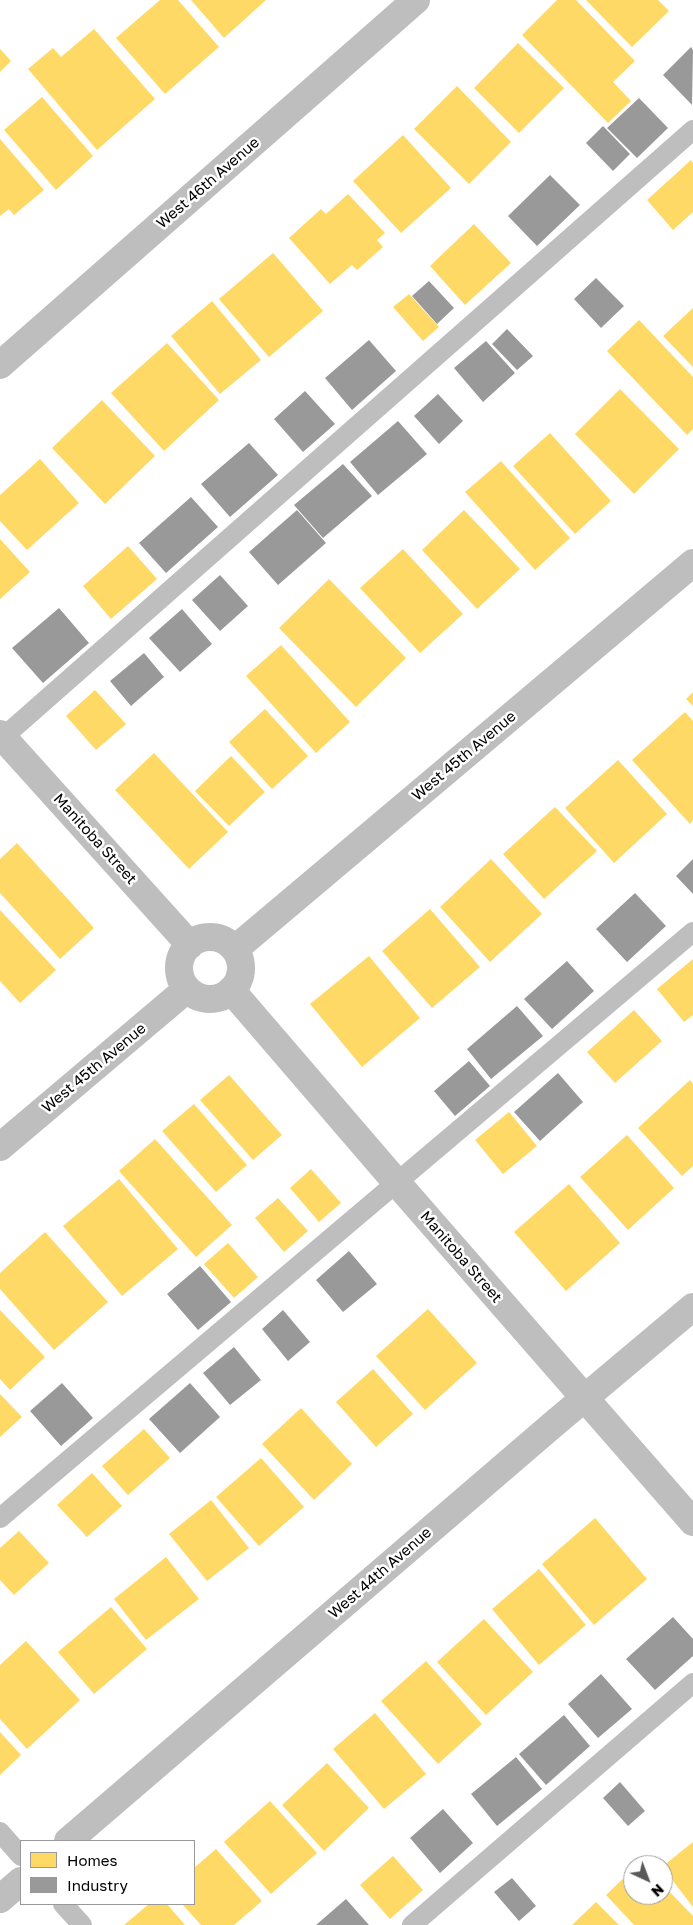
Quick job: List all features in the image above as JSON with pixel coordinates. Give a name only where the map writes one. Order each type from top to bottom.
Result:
[{"type":"street","name":"West 46th Avenue","points":[[0,365],[416,0]]},
{"type":"street","name":"West 45th Avenue","points":[[235,950],[693,563]]},
{"type":"street","name":"Manitoba Street","points":[[1,737],[190,945]]},
{"type":"street","points":[[208,937],[218,938],[235,950],[241,966],[240,975],[232,990],[214,999],[204,999],[195,996],[187,990],[179,972],[180,962],[190,945],[208,937]]},
{"type":"street","name":"West 45th Avenue","points":[[0,1147],[187,990]]},
{"type":"street","name":"Manitoba Street","points":[[232,990],[397,1183],[693,1522]]},
{"type":"street","name":"West 44th Avenue","points":[[69,1840],[584,1398],[693,1307]]},
{"type":"street","points":[[0,1900],[20,1882]]},
{"type":"lane","points":[[1,737],[693,130]]},
{"type":"lane","points":[[0,1518],[693,932]]},
{"type":"lane","points":[[412,1925],[693,1683]]},
{"type":"lane","points":[[0,1832],[20,1855]]},
{"type":"lane","points":[[64,1905],[82,1925]]},
{"type":"building: Homes","points":[[160,0],[178,0],[219,47],[165,94],[116,38]]},
{"type":"building: Homes","points":[[191,0],[266,0],[224,38]]},
{"type":"building: Homes","points":[[557,0],[576,0],[635,61],[613,82],[631,101],[608,123],[522,35]]},
{"type":"building: Homes","points":[[586,0],[658,0],[669,11],[632,47]]},
{"type":"building: Homes","points":[[94,29],[155,99],[97,150],[28,69],[53,48],[61,57]]},
{"type":"building: Homes","points":[[518,43],[564,88],[519,133],[474,88]]},
{"type":"building: Homes","points":[[0,49],[11,61],[0,72]]},
{"type":"building: Homes","points":[[457,86],[511,142],[469,184],[414,129]]},
{"type":"building: Homes","points":[[42,97],[93,156],[56,190],[4,130]]},
{"type":"building: Homes","points":[[403,135],[451,188],[401,233],[353,181]]},
{"type":"building: Homes","points":[[0,139],[44,190],[14,215],[9,209],[0,216]]},
{"type":"building: Homes","points":[[691,160],[693,163],[693,212],[673,230],[647,200]]},
{"type":"building: Homes","points":[[348,194],[385,233],[377,240],[383,247],[357,270],[352,265],[330,284],[289,238],[321,209],[326,214]]},
{"type":"building: Homes","points":[[474,224],[511,263],[465,305],[430,266]]},
{"type":"building: Homes","points":[[273,253],[323,311],[269,357],[219,299]]},
{"type":"building: Homes","points":[[409,294],[439,327],[423,341],[393,307]]},
{"type":"building: Homes","points":[[212,301],[261,360],[220,394],[171,336]]},
{"type":"building: Homes","points":[[693,308],[693,367],[663,336]]},
{"type":"building: Homes","points":[[639,320],[693,377],[693,429],[687,435],[607,351]]},
{"type":"building: Homes","points":[[167,343],[219,400],[164,451],[111,393]]},
{"type":"building: Homes","points":[[620,389],[679,449],[634,494],[575,434]]},
{"type":"building: Homes","points":[[102,400],[155,456],[105,504],[52,448]]},
{"type":"building: Homes","points":[[550,433],[611,501],[575,534],[513,466]]},
{"type":"building: Homes","points":[[40,459],[79,503],[27,550],[0,521],[0,495]]},
{"type":"building: Homes","points":[[501,461],[570,538],[535,570],[465,492]]},
{"type":"building: Homes","points":[[464,510],[520,569],[477,609],[422,550]]},
{"type":"building: Homes","points":[[0,539],[30,572],[0,599]]},
{"type":"building: Homes","points":[[128,546],[157,579],[111,619],[83,586]]},
{"type":"building: Homes","points":[[403,549],[463,614],[420,653],[360,588]]},
{"type":"building: Homes","points":[[329,579],[406,658],[356,707],[279,628]]},
{"type":"building: Homes","points":[[281,645],[350,722],[316,753],[246,676]]},
{"type":"building: Homes","points":[[95,690],[126,724],[96,750],[66,716]]},
{"type":"building: Homes","points":[[693,692],[693,706],[686,699]]},
{"type":"building: Homes","points":[[265,709],[308,756],[272,789],[229,742]]},
{"type":"building: Homes","points":[[685,712],[693,721],[693,820],[690,824],[632,760]]},
{"type":"building: Homes","points":[[154,753],[228,832],[189,869],[115,790]]},
{"type":"building: Homes","points":[[231,756],[265,792],[229,826],[195,791]]},
{"type":"building: Homes","points":[[618,760],[667,814],[614,863],[565,808]]},
{"type":"building: Homes","points":[[555,807],[597,851],[544,899],[503,854]]},
{"type":"building: Homes","points":[[17,843],[94,928],[60,959],[0,893],[0,859]]},
{"type":"building: Homes","points":[[491,859],[542,914],[490,962],[440,907]]},
{"type":"building: Homes","points":[[430,909],[480,967],[432,1008],[382,951]]},
{"type":"building: Homes","points":[[0,910],[56,970],[20,1003],[0,981]]},
{"type":"building: Homes","points":[[369,956],[420,1018],[362,1067],[310,1004]]},
{"type":"building: Homes","points":[[693,959],[693,1015],[684,1022],[657,989]]},
{"type":"building: Homes","points":[[634,1010],[662,1041],[615,1083],[587,1052]]},
{"type":"building: Homes","points":[[229,1075],[282,1135],[253,1160],[200,1100]]},
{"type":"building: Homes","points":[[690,1080],[693,1084],[693,1166],[682,1176],[638,1128]]},
{"type":"building: Homes","points":[[194,1104],[247,1165],[216,1192],[162,1131]]},
{"type":"building: Homes","points":[[509,1112],[537,1146],[503,1174],[475,1140]]},
{"type":"building: Homes","points":[[627,1135],[674,1188],[628,1230],[580,1177]]},
{"type":"building: Homes","points":[[155,1139],[232,1225],[196,1257],[119,1171]]},
{"type":"building: Homes","points":[[311,1169],[341,1203],[319,1222],[290,1188]]},
{"type":"building: Homes","points":[[119,1179],[178,1249],[122,1296],[63,1226]]},
{"type":"building: Homes","points":[[569,1184],[620,1243],[566,1291],[514,1232]]},
{"type":"building: Homes","points":[[278,1198],[308,1231],[284,1252],[255,1218]]},
{"type":"building: Homes","points":[[45,1232],[108,1302],[54,1350],[0,1289],[0,1273]]},
{"type":"building: Homes","points":[[228,1243],[258,1277],[234,1298],[204,1264]]},
{"type":"building: Homes","points":[[428,1309],[477,1363],[425,1410],[376,1356]]},
{"type":"building: Homes","points":[[0,1310],[45,1357],[10,1390],[0,1379]]},
{"type":"building: Homes","points":[[373,1369],[413,1414],[376,1447],[336,1402]]},
{"type":"building: Homes","points":[[0,1394],[22,1417],[0,1437]]},
{"type":"building: Homes","points":[[301,1408],[352,1464],[314,1500],[262,1444]]},
{"type":"building: Homes","points":[[144,1429],[170,1458],[128,1495],[102,1466]]},
{"type":"building: Homes","points":[[261,1458],[304,1507],[259,1546],[216,1497]]},
{"type":"building: Homes","points":[[92,1473],[122,1506],[87,1537],[57,1505]]},
{"type":"building: Homes","points":[[211,1500],[249,1548],[207,1581],[169,1534]]},
{"type":"building: Homes","points":[[595,1518],[647,1579],[594,1625],[542,1564]]},
{"type":"building: Homes","points":[[19,1531],[49,1563],[14,1595],[0,1580],[0,1548]]},
{"type":"building: Homes","points":[[166,1557],[199,1599],[146,1640],[114,1599]]},
{"type":"building: Homes","points":[[539,1569],[586,1625],[539,1665],[492,1609]]},
{"type":"building: Homes","points":[[111,1607],[147,1649],[94,1694],[58,1652]]},
{"type":"building: Homes","points":[[484,1619],[533,1672],[486,1715],[437,1662]]},
{"type":"building: Homes","points":[[26,1641],[80,1700],[27,1749],[0,1719],[0,1665]]},
{"type":"building: Homes","points":[[426,1661],[482,1724],[438,1764],[381,1701]]},
{"type":"building: Homes","points":[[375,1713],[426,1774],[384,1809],[333,1749]]},
{"type":"building: Homes","points":[[0,1732],[21,1755],[0,1775]]},
{"type":"building: Homes","points":[[327,1763],[369,1808],[324,1851],[282,1805]]},
{"type":"building: Homes","points":[[270,1801],[317,1853],[271,1894],[224,1842]]},
{"type":"building: Homes","points":[[693,1842],[693,1907],[673,1881],[673,1858]]},
{"type":"building: Homes","points":[[216,1849],[262,1901],[234,1925],[201,1925],[183,1905],[195,1905],[195,1867]]},
{"type":"building: Homes","points":[[393,1856],[423,1890],[390,1919],[360,1885]]},
{"type":"building: Homes","points":[[623,1879],[623,1905],[673,1905],[673,1895],[693,1916],[693,1925],[634,1925],[606,1895]]},
{"type":"building: Homes","points":[[596,1902],[619,1925],[572,1925]]},
{"type":"building: Homes","points":[[148,1905],[168,1905],[185,1925],[124,1925]]},
{"type":"building: Industry","points":[[691,47],[693,50],[692,105],[663,75]]},
{"type":"building: Industry","points":[[639,98],[668,128],[637,158],[607,128]]},
{"type":"building: Industry","points":[[603,126],[630,154],[613,171],[586,143]]},
{"type":"building: Industry","points":[[550,175],[580,205],[537,246],[508,216]]},
{"type":"building: Industry","points":[[596,278],[624,306],[601,328],[574,299]]},
{"type":"building: Industry","points":[[429,281],[454,308],[437,324],[412,296]]},
{"type":"building: Industry","points":[[507,329],[533,356],[517,370],[492,344]]},
{"type":"building: Industry","points":[[369,340],[396,371],[352,410],[325,378]]},
{"type":"building: Industry","points":[[486,341],[515,373],[483,402],[454,368]]},
{"type":"building: Industry","points":[[305,391],[335,424],[303,452],[274,419]]},
{"type":"building: Industry","points":[[438,394],[463,421],[439,444],[414,416]]},
{"type":"building: Industry","points":[[398,421],[427,454],[378,495],[350,462]]},
{"type":"building: Industry","points":[[249,443],[278,475],[230,517],[201,484]]},
{"type":"building: Industry","points":[[343,464],[372,496],[323,538],[294,505]]},
{"type":"building: Industry","points":[[191,497],[218,527],[166,573],[139,543]]},
{"type":"building: Industry","points":[[297,510],[326,543],[278,585],[249,552]]},
{"type":"building: Industry","points":[[220,575],[248,606],[220,631],[192,600]]},
{"type":"building: Industry","points":[[59,608],[89,643],[43,683],[12,648]]},
{"type":"building: Industry","points":[[182,609],[212,644],[180,672],[149,638]]},
{"type":"building: Industry","points":[[144,653],[164,677],[131,706],[110,681]]},
{"type":"building: Industry","points":[[693,859],[693,894],[676,876]]},
{"type":"building: Industry","points":[[635,893],[666,926],[627,962],[596,929]]},
{"type":"building: Industry","points":[[567,961],[594,991],[552,1029],[524,999]]},
{"type":"building: Industry","points":[[517,1006],[543,1036],[491,1079],[467,1049]]},
{"type":"building: Industry","points":[[469,1061],[490,1086],[455,1116],[434,1091]]},
{"type":"building: Industry","points":[[558,1073],[583,1102],[540,1141],[514,1112]]},
{"type":"building: Industry","points":[[349,1251],[377,1284],[343,1312],[316,1280]]},
{"type":"building: Industry","points":[[200,1266],[231,1302],[198,1330],[167,1294]]},
{"type":"building: Industry","points":[[283,1310],[310,1342],[288,1361],[262,1329]]},
{"type":"building: Industry","points":[[234,1347],[261,1380],[230,1405],[203,1373]]},
{"type":"building: Industry","points":[[62,1383],[93,1418],[61,1446],[30,1411]]},
{"type":"building: Industry","points":[[190,1383],[220,1417],[180,1453],[149,1419]]},
{"type":"building: Industry","points":[[673,1617],[693,1639],[693,1656],[655,1690],[626,1659]]},
{"type":"building: Industry","points":[[601,1674],[632,1709],[598,1738],[568,1704]]},
{"type":"building: Industry","points":[[564,1715],[590,1746],[546,1785],[519,1754]]},
{"type":"building: Industry","points":[[516,1757],[542,1789],[497,1826],[471,1794]]},
{"type":"building: Industry","points":[[620,1782],[645,1811],[628,1826],[603,1798]]},
{"type":"building: Industry","points":[[443,1809],[473,1843],[440,1873],[410,1838]]},
{"type":"building: Industry","points":[[512,1878],[536,1906],[519,1921],[494,1892]]},
{"type":"building: Industry","points":[[346,1899],[369,1925],[316,1925]]}]
